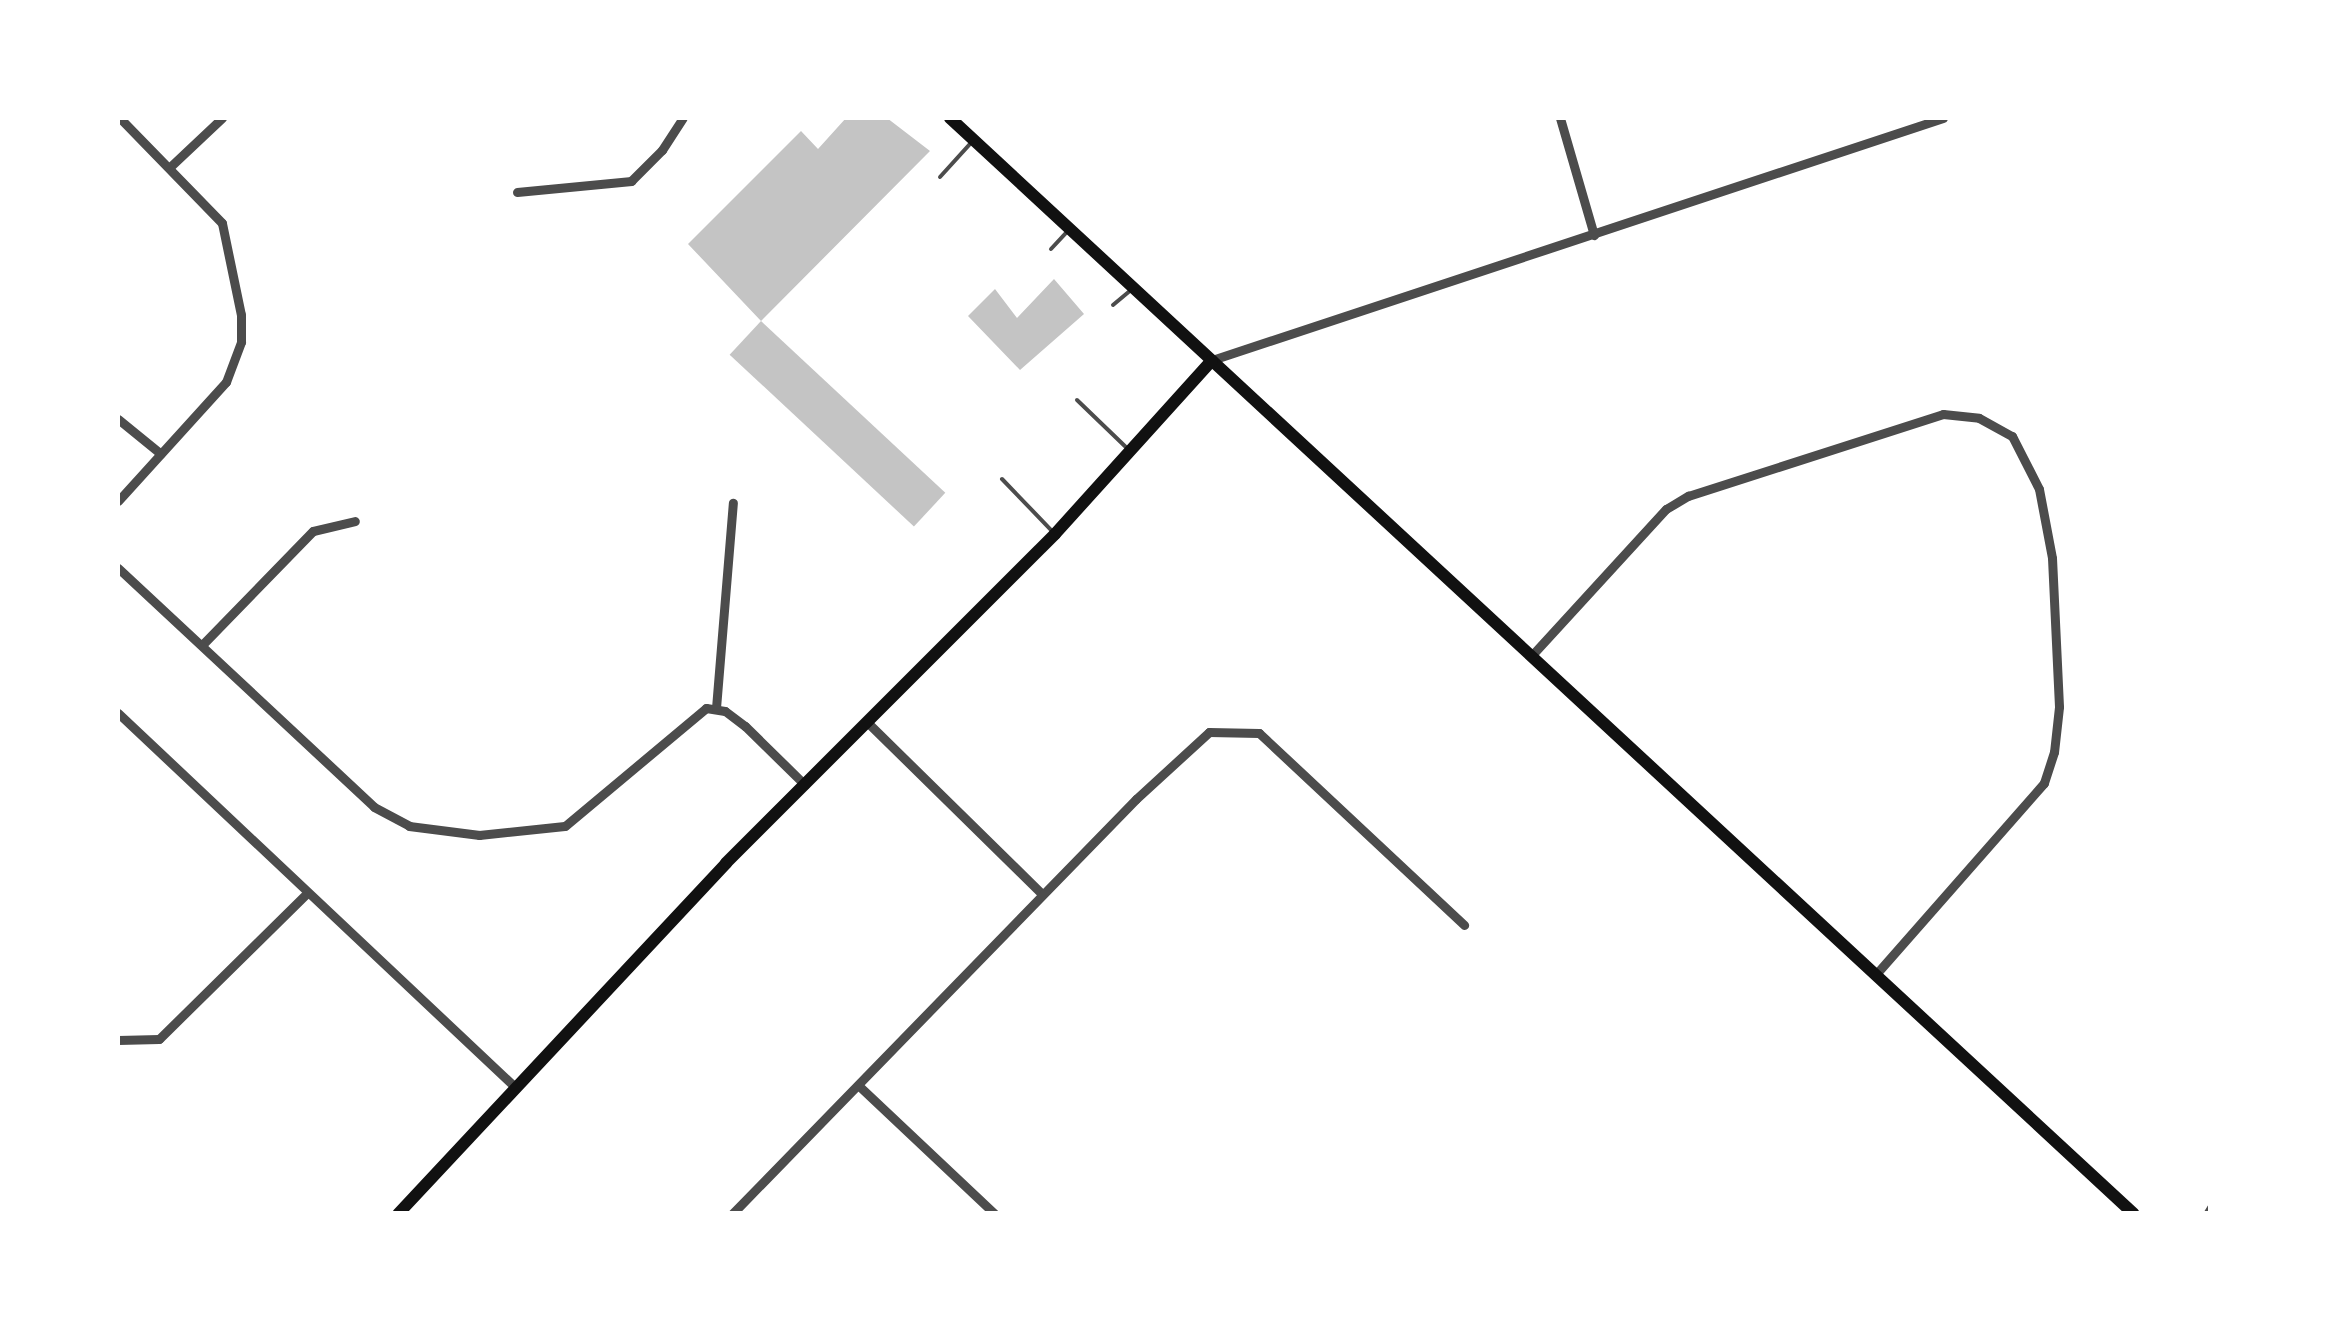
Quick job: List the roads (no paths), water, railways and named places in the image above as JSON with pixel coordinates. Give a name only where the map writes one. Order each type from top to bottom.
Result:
[{"type":"main road","points":[[950,118],[2134,1214]]},
{"type":"main road","points":[[398,1214],[805,786],[1056,534],[1212,360]]},
{"type":"street","points":[[118,501],[226,382],[241,342],[239,282],[222,222],[172,166],[120,118]]},
{"type":"street","points":[[172,166],[222,118]]},
{"type":"street","points":[[517,192],[631,180],[662,150],[683,118]]},
{"type":"street","points":[[1560,118],[1594,235]]},
{"type":"street","points":[[1212,360],[1943,118]]},
{"type":"street","points":[[1533,654],[1666,509],[1688,496],[1942,414],[1979,418],[2012,436],[2038,489],[2052,558],[2060,706],[2054,752],[2044,784],[1877,974]]},
{"type":"street","points":[[118,419],[162,454]]},
{"type":"street","points":[[716,708],[733,503]]},
{"type":"street","points":[[202,645],[314,531],[355,521]]},
{"type":"street","points":[[118,568],[374,807],[437,834],[528,834],[580,820],[687,718],[716,708],[746,726],[805,786]]},
{"type":"street","points":[[118,713],[516,1088]]},
{"type":"street","points":[[867,722],[1042,894]]},
{"type":"street","points":[[732,1214],[1042,894],[1190,745],[1209,732],[1240,729],[1259,734],[1290,758],[1464,925]]},
{"type":"street","points":[[118,1040],[159,1039],[307,892]]},
{"type":"street","points":[[858,1085],[995,1214]]},
{"type":"lane","points":[[940,176],[974,141]]},
{"type":"lane","points":[[1051,249],[1070,230]]},
{"type":"lane","points":[[1113,306],[1133,288]]},
{"type":"lane","points":[[1077,400],[1130,452]]},
{"type":"lane","points":[[1002,479],[1056,534]]},
{"type":"lane","points":[[2204,1214],[2210,1206]]}]
